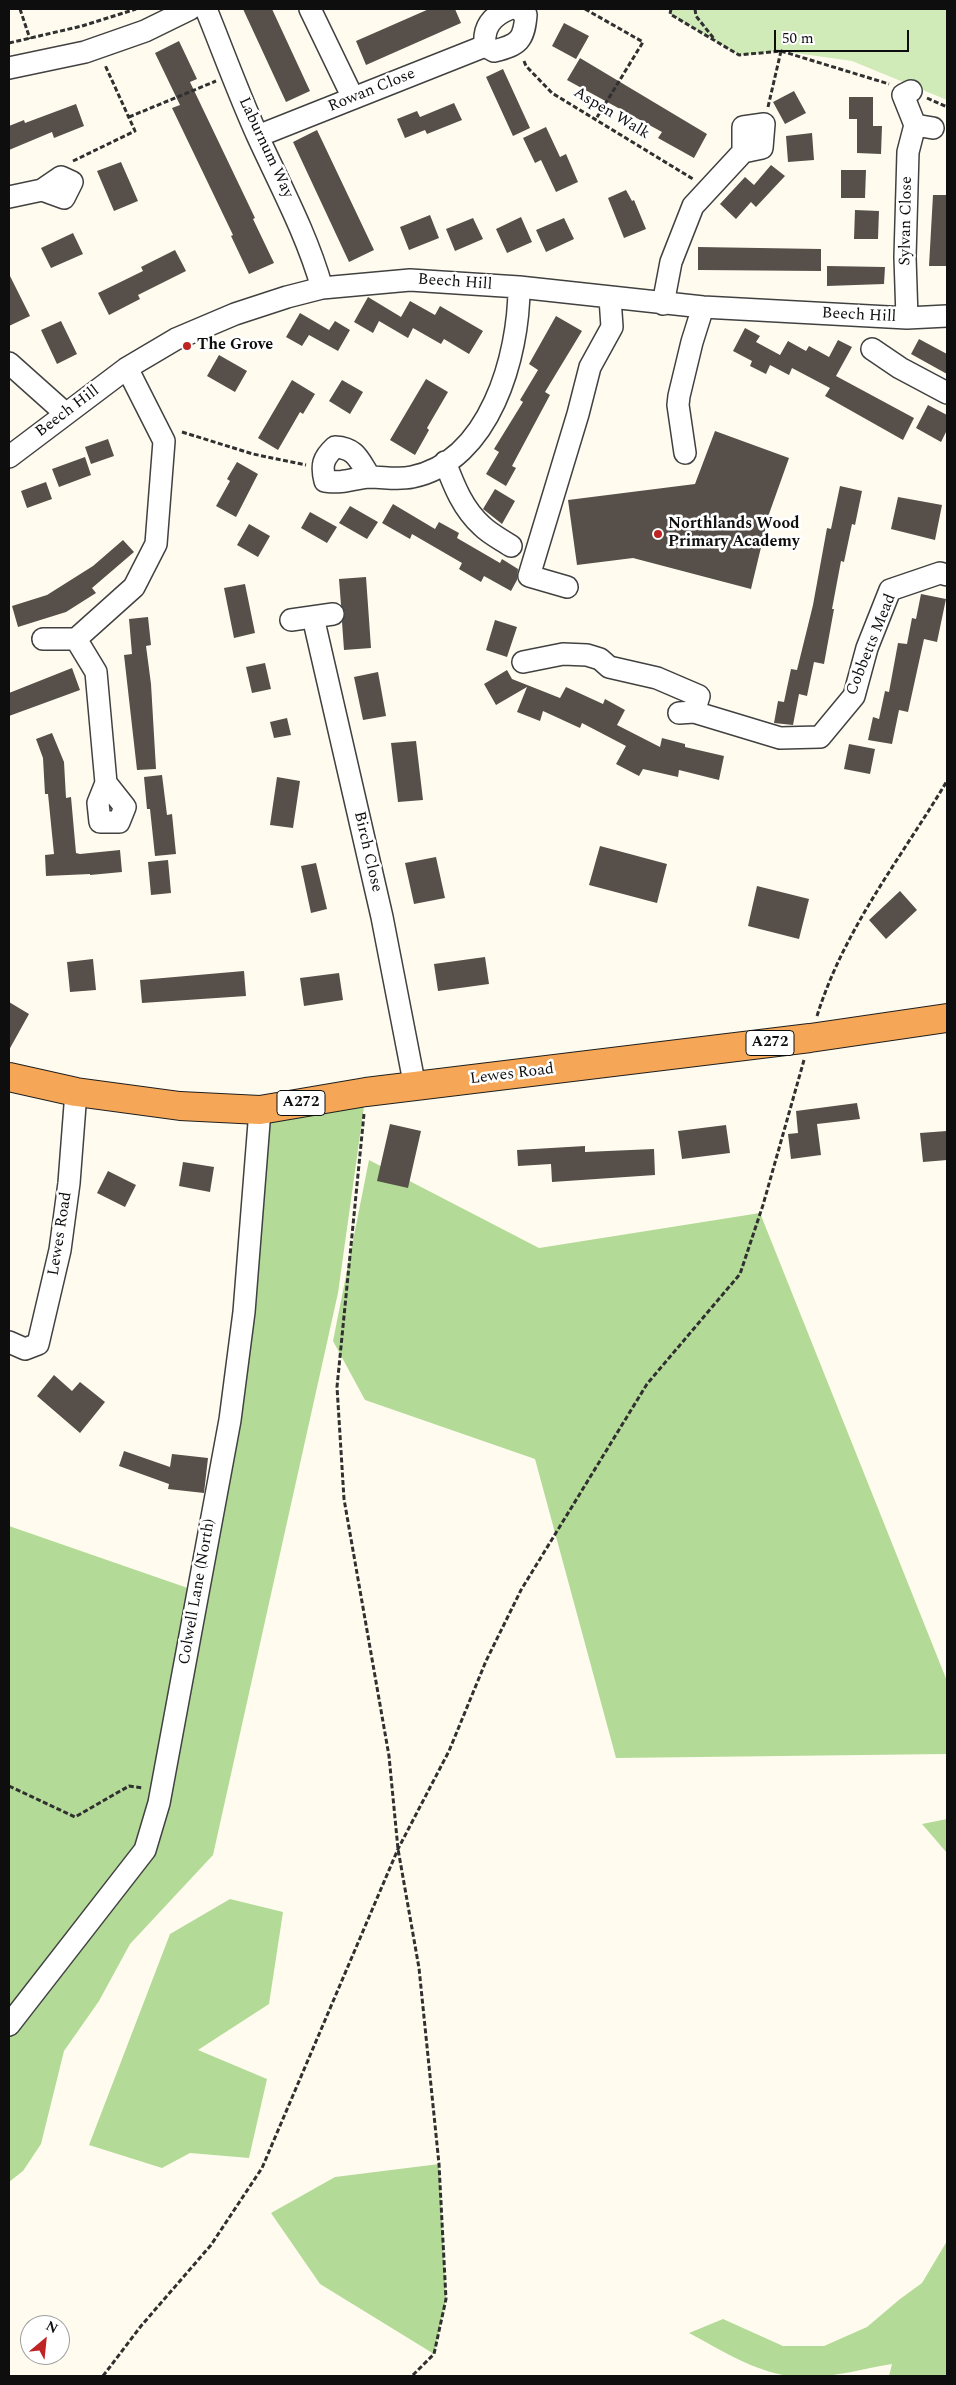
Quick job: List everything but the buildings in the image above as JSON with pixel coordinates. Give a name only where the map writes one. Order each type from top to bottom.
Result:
[{"type":"highway","name":"Lewes Road","points":[[9,1077],[76,1092],[180,1106],[260,1110],[366,1092],[810,1038],[947,1018]]},
{"type":"street","points":[[9,68],[97,47],[145,31],[190,9]]},
{"type":"street","name":"Laburnum Way","points":[[206,9],[258,136],[288,197],[309,246],[322,288]]},
{"type":"street","points":[[310,9],[353,98]]},
{"type":"street","points":[[485,46],[484,35],[488,24],[496,14],[509,9]]},
{"type":"street","points":[[516,44],[525,34],[526,15],[518,9]]},
{"type":"street","name":"Rowan Close","points":[[258,136],[485,46],[494,51],[516,44]]},
{"type":"street","name":"Sylvan Close","points":[[907,318],[905,258],[908,152],[924,126],[903,95],[911,91]]},
{"type":"street","points":[[663,304],[672,262],[692,206],[743,152],[743,127],[764,124]]},
{"type":"street","points":[[9,197],[42,190],[61,177]]},
{"type":"street","name":"Beech Hill","points":[[9,457],[127,368],[176,339],[235,314],[287,296],[322,288],[410,280],[519,287],[703,307],[907,318],[947,316]]},
{"type":"street","points":[[370,477],[355,453],[347,448],[336,447],[326,456],[322,468],[325,480],[341,483],[370,477],[388,479],[413,477],[462,452],[480,428],[497,399],[510,356],[519,309],[519,287]]},
{"type":"street","points":[[567,586],[529,576],[578,414],[590,367],[612,327],[610,298]]},
{"type":"street","points":[[685,453],[678,405],[679,396],[692,342],[703,307]]},
{"type":"street","points":[[872,349],[900,368],[947,393]]},
{"type":"street","points":[[9,363],[65,413]]},
{"type":"street","points":[[43,639],[76,639],[134,587],[156,544],[164,441],[127,368]]},
{"type":"street","points":[[445,462],[457,493],[466,507],[482,527],[511,546]]},
{"type":"street","name":"Cobbetts Mead","points":[[523,662],[563,654],[600,659],[609,667],[656,678],[699,696],[686,712],[780,738],[820,737],[854,696],[868,648],[890,590],[940,573],[947,575]]},
{"type":"street","name":"Birch Close","points":[[291,620],[323,615],[416,1087]]},
{"type":"street","points":[[76,639],[96,672],[106,783]]},
{"type":"street","name":"Lewes Road","points":[[9,1342],[25,1349],[38,1344],[60,1250],[69,1183],[76,1092]]},
{"type":"street","name":"Colwell Lane (North)","points":[[9,2025],[145,1850],[162,1791],[230,1420],[244,1312],[260,1110]]},
{"type":"path","points":[[20,9],[30,39]]},
{"type":"path","points":[[9,44],[82,26],[136,9]]},
{"type":"path","points":[[585,9],[643,42],[596,120]]},
{"type":"path","points":[[670,9],[670,14],[739,55],[781,51],[911,91]]},
{"type":"path","points":[[695,9],[696,16],[717,42]]},
{"type":"path","name":"Aspen Walk","points":[[516,44],[526,66],[552,93],[709,188]]},
{"type":"path","points":[[61,177],[67,164],[135,131],[97,47]]},
{"type":"path","points":[[764,124],[781,51]]},
{"type":"path","points":[[129,117],[232,74]]},
{"type":"path","points":[[155,423],[253,454],[322,468]]},
{"type":"path","points":[[103,2376],[141,2326],[211,2246],[262,2168],[398,1849],[448,1751],[486,1661],[521,1590],[647,1384],[740,1274],[764,1205],[810,1038],[827,985],[869,902],[947,781]]},
{"type":"path","points":[[366,1092],[337,1387],[344,1499],[388,1756],[398,1849],[419,1968],[439,2164],[446,2299],[434,2354],[412,2376]]},
{"type":"path","points":[[9,1786],[75,1817],[129,1786],[162,1791]]},
{"type":"green space","points":[[671,9],[947,9],[947,100],[852,61],[781,51],[739,55],[670,14]]},
{"type":"green space","points":[[366,1092],[338,1293],[213,1855],[130,1944],[99,2001],[64,2051],[41,2144],[23,2171],[9,2182],[9,1526],[205,1594],[260,1110]]},
{"type":"green space","points":[[369,1160],[539,1248],[760,1213],[947,1681],[947,1754],[616,1758],[535,1459],[365,1400],[333,1341]]},
{"type":"green space","points":[[947,1819],[947,1853],[922,1824]]},
{"type":"green space","points":[[230,1899],[283,1912],[269,2004],[198,2050],[267,2079],[249,2158],[190,2153],[162,2168],[89,2145],[170,1934]]},
{"type":"green space","points":[[439,2164],[446,2299],[434,2354],[320,2284],[271,2213],[335,2177]]},
{"type":"green space","points":[[947,2241],[947,2376],[889,2376],[892,2364],[828,2376],[790,2376],[750,2365],[689,2333],[723,2319],[783,2346],[824,2346],[867,2327],[922,2283]]},
{"type":"place","name":"The Grove","points":[[187,346]]},
{"type":"place","name":"Northlands Wood Primary Academy","points":[[658,534]]}]
